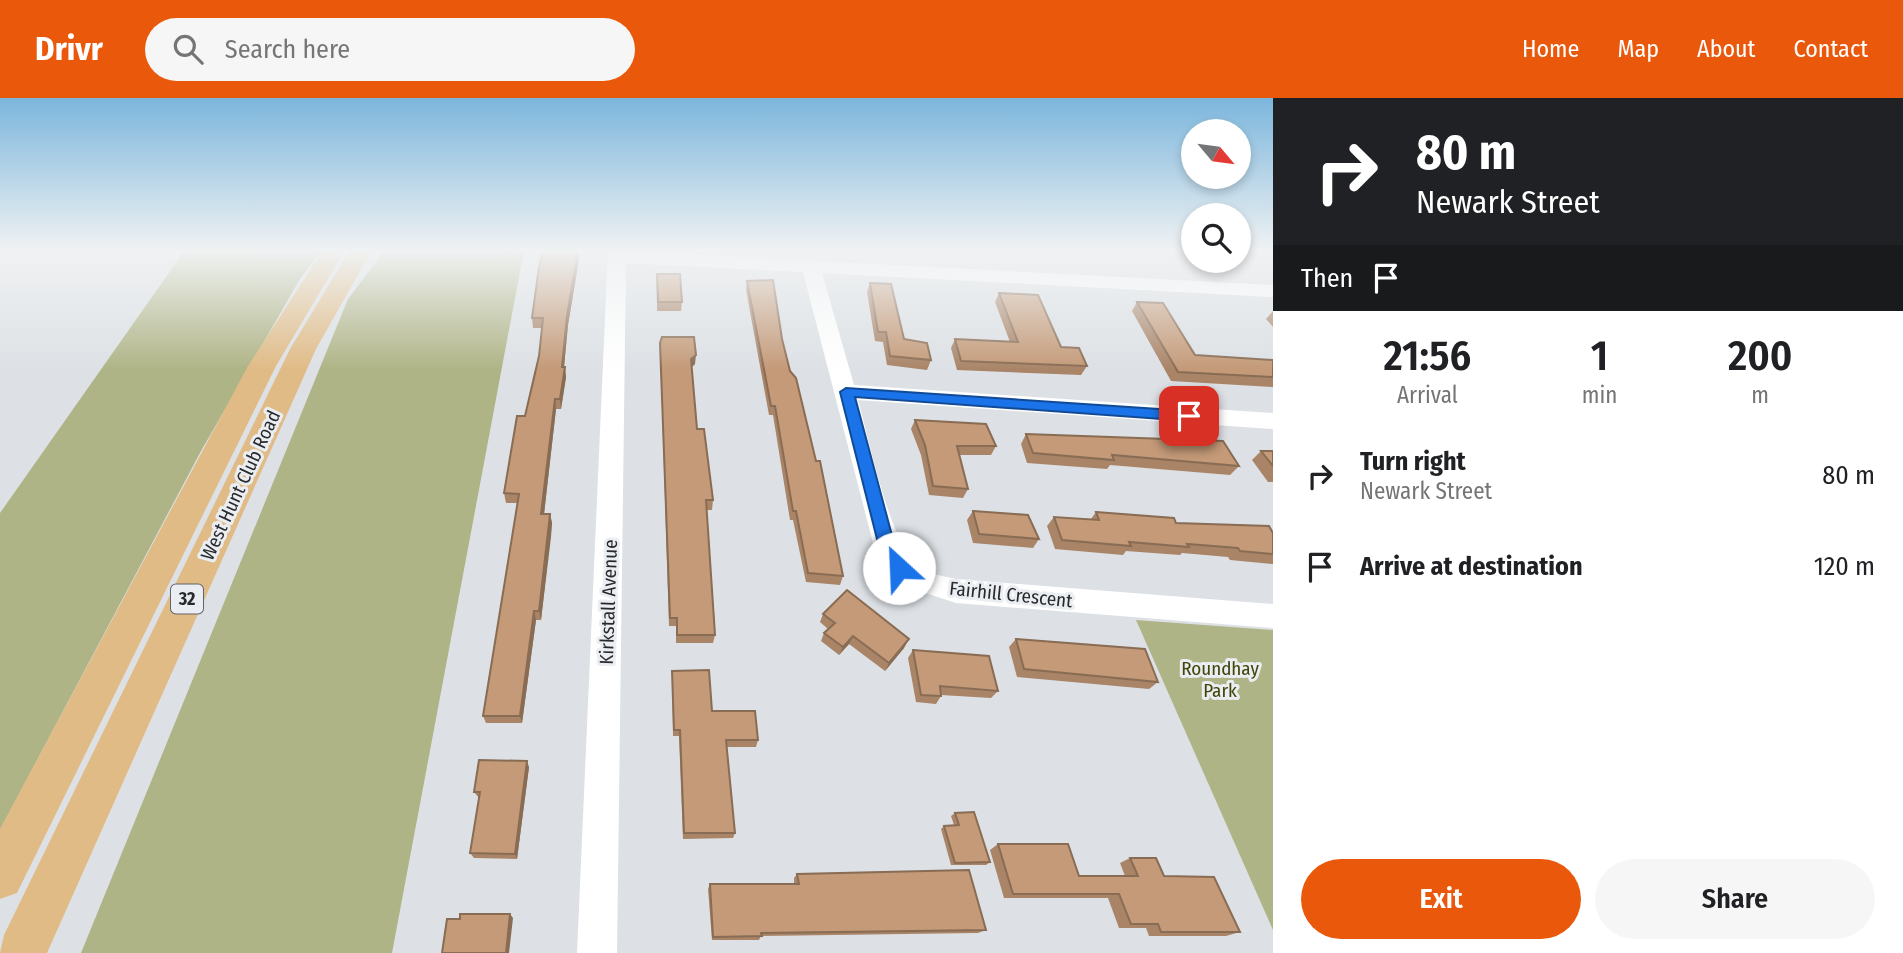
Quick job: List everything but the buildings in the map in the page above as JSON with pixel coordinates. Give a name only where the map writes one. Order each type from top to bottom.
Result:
[{"type":"main road","name":"West Hunt Club Road","points":[[0,876],[262,366],[309,290]]},
{"type":"main road","name":"West Hunt Club Road","points":[[22,953],[303,349],[338,290]]},
{"type":"street","name":"Kirkstall Avenue","points":[[597,953],[616,290]]},
{"type":"street","name":"Fairhill Crescent","points":[[817,290],[886,543],[899,568],[922,583],[956,591],[1273,616]]},
{"type":"street","points":[[1252,290],[1273,291]]},
{"type":"street","points":[[846,392],[1273,421]]},
{"type":"green space","points":[[157,290],[294,290],[201,451],[0,830],[0,513]]},
{"type":"green space","points":[[355,290],[517,290],[392,953],[81,953],[348,299]]},
{"type":"green space","name":"Roundhay Park","points":[[1136,620],[1273,630],[1273,930]]},
{"type":"route","points":[[899,568],[886,543],[846,392],[883,397],[1189,416]]}]
